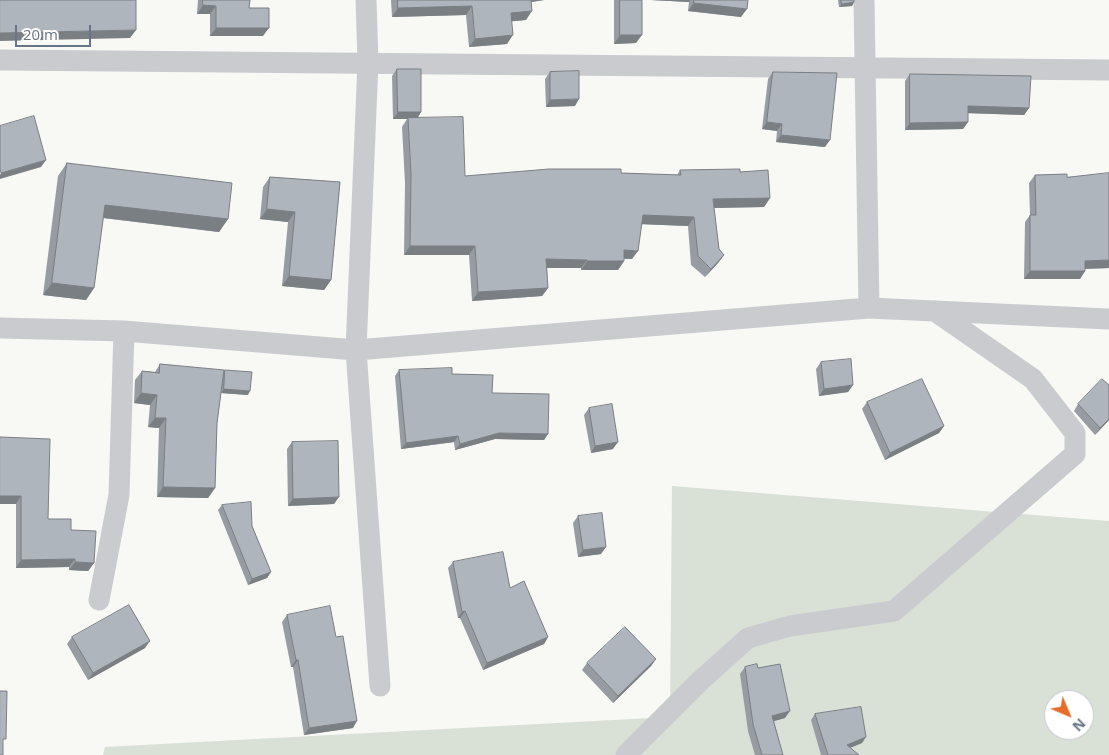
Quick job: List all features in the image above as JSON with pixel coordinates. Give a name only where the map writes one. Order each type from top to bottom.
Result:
[{"type":"street","points":[[366,0],[368,62],[356,350],[380,686]]},
{"type":"street","points":[[864,0],[869,308]]},
{"type":"street","points":[[0,60],[1109,70]]},
{"type":"street","points":[[0,328],[124,331],[356,350],[869,308],[1109,320]]},
{"type":"street","points":[[626,755],[700,681],[748,638],[790,626],[894,611],[1075,454],[1075,433],[1033,379],[935,311]]},
{"type":"street","points":[[99,600],[119,495],[124,331]]},
{"type":"shaded area","points":[[672,486],[1109,521],[1109,755],[103,755],[105,747],[670,717]]},
{"type":"building","points":[[0,0],[136,0],[136,30],[0,33]]},
{"type":"building","points":[[203,0],[250,0],[249,8],[269,8],[269,28],[216,28],[216,6],[203,5]]},
{"type":"building","points":[[398,0],[531,0],[532,11],[511,13],[513,35],[475,39],[472,6],[398,8]]},
{"type":"building","points":[[620,0],[642,0],[642,35],[620,35]]},
{"type":"building","points":[[694,0],[748,0],[747,9],[694,3]]},
{"type":"building","points":[[841,0],[854,0],[854,2],[842,4]]},
{"type":"building","points":[[397,69],[421,69],[421,112],[398,112]]},
{"type":"building","points":[[579,71],[579,99],[550,100],[550,72]]},
{"type":"building","points":[[773,72],[837,73],[830,140],[781,135],[782,124],[767,122]]},
{"type":"building","points":[[910,74],[1031,76],[1029,108],[968,106],[968,122],[910,123]]},
{"type":"building","points":[[34,116],[46,160],[1,173],[0,126]]},
{"type":"building","points":[[463,117],[465,176],[549,169],[621,169],[621,173],[681,175],[680,170],[740,169],[740,172],[768,170],[770,198],[713,199],[719,249],[724,255],[711,269],[698,256],[694,217],[643,215],[638,251],[624,250],[624,261],[546,259],[548,288],[478,292],[475,246],[410,246],[411,174],[408,118]]},
{"type":"building","points":[[67,163],[232,183],[228,219],[105,205],[94,288],[52,283]]},
{"type":"building","points":[[1109,173],[1109,260],[1085,261],[1085,271],[1030,271],[1030,215],[1036,215],[1035,175],[1067,174],[1067,177]]},
{"type":"building","points":[[270,177],[340,182],[331,280],[289,276],[295,212],[267,209]]},
{"type":"building","points":[[851,359],[853,385],[824,389],[821,362]]},
{"type":"building","points":[[160,364],[224,370],[217,423],[215,488],[163,487],[166,418],[155,418],[157,395],[141,393],[142,371],[159,373]]},
{"type":"building","points":[[452,368],[452,374],[493,375],[492,393],[549,394],[548,434],[499,433],[460,444],[458,436],[406,443],[399,370]]},
{"type":"building","points":[[225,370],[252,372],[250,391],[224,389]]},
{"type":"building","points":[[922,379],[944,426],[890,453],[867,402]]},
{"type":"building","points":[[1102,379],[1109,385],[1109,419],[1100,428],[1078,404]]},
{"type":"building","points":[[612,404],[618,442],[595,446],[589,408]]},
{"type":"building","points":[[0,437],[50,439],[48,519],[71,519],[71,530],[96,531],[94,563],[75,562],[75,559],[21,560],[21,496],[0,496]]},
{"type":"building","points":[[338,441],[339,497],[293,499],[292,442]]},
{"type":"building","points":[[251,502],[252,526],[271,572],[252,579],[222,505]]},
{"type":"building","points":[[602,513],[606,547],[583,550],[578,516]]},
{"type":"building","points":[[503,552],[510,588],[524,581],[548,637],[487,663],[465,611],[462,612],[453,562]]},
{"type":"building","points":[[129,605],[150,641],[93,673],[72,637]]},
{"type":"building","points":[[330,606],[336,637],[343,636],[357,721],[309,728],[298,660],[296,660],[287,615]]},
{"type":"building","points":[[625,627],[656,659],[618,696],[587,663]]},
{"type":"building","points":[[757,664],[758,668],[780,664],[790,711],[772,716],[783,755],[762,755],[753,724],[745,667]]},
{"type":"building","points":[[0,691],[7,691],[6,739],[3,739],[3,755],[0,755]]},
{"type":"building","points":[[861,707],[866,737],[847,745],[859,755],[828,755],[815,714]]}]
